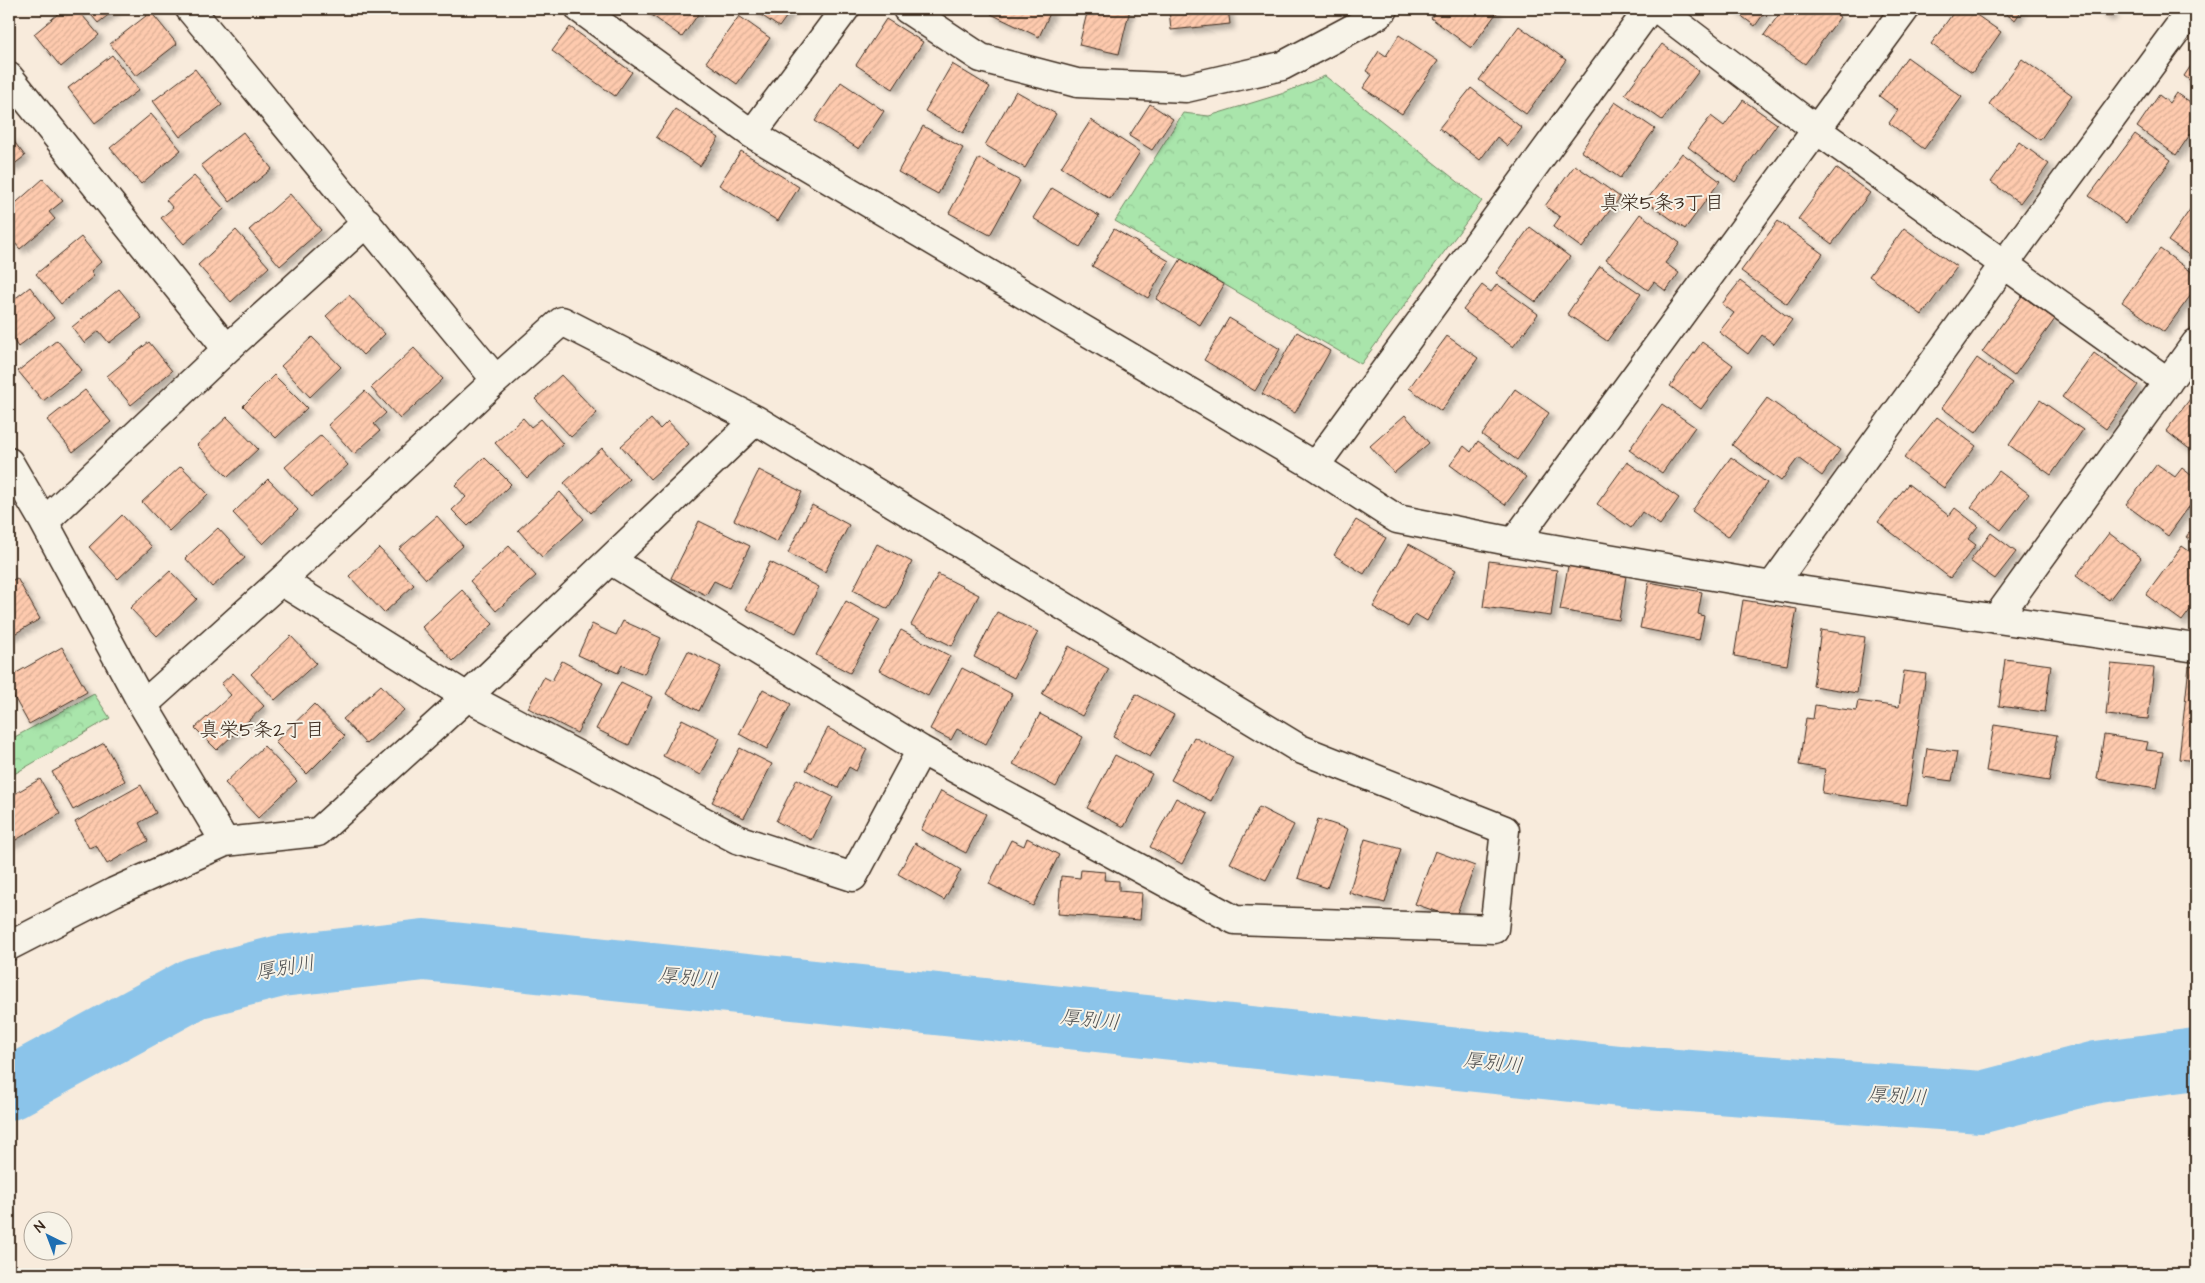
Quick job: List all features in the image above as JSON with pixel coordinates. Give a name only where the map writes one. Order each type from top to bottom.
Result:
[{"type":"street","points":[[190,9],[496,380]]},
{"type":"street","points":[[580,9],[752,134],[1315,466],[1397,519],[1514,542],[1772,586],[2196,648]]},
{"type":"street","points":[[752,134],[845,9]]},
{"type":"street","points":[[907,9],[980,58],[1077,83],[1186,88],[1282,66],[1378,15],[1384,9]]},
{"type":"street","points":[[1315,466],[1650,9]]},
{"type":"street","points":[[1658,9],[1817,130],[2005,263],[2168,382]]},
{"type":"street","points":[[1514,542],[1905,9]]},
{"type":"street","points":[[1772,586],[2005,263],[2192,9]]},
{"type":"street","points":[[9,77],[227,349]]},
{"type":"street","points":[[44,522],[227,349],[367,222]]},
{"type":"street","points":[[143,705],[281,582],[496,380],[562,321],[756,420],[1300,749],[1505,830],[1494,929],[1235,920],[921,750],[610,560]]},
{"type":"street","points":[[1996,619],[2196,344]]},
{"type":"street","points":[[9,946],[114,892],[225,842],[318,832],[466,696],[756,420]]},
{"type":"street","points":[[9,462],[44,522],[143,705],[225,842]]},
{"type":"street","points":[[281,582],[466,696],[737,839],[853,877],[921,750]]},
{"type":"green space","points":[[1325,76],[1482,201],[1361,364],[1115,221],[1183,113],[1209,116],[1281,94]]},
{"type":"green space","points":[[94,694],[110,718],[9,777],[9,735],[11,739]]},
{"type":"building","points":[[64,9],[77,9],[99,35],[61,67],[34,34]]},
{"type":"building","points":[[86,9],[116,9],[98,23]]},
{"type":"building","points":[[647,9],[702,9],[682,37],[646,11]]},
{"type":"building","points":[[752,9],[792,9],[779,27]]},
{"type":"building","points":[[993,9],[1052,9],[1039,37],[991,14]]},
{"type":"building","points":[[1088,9],[1130,9],[1119,54],[1079,45]]},
{"type":"building","points":[[1169,9],[1228,9],[1230,24],[1171,30]]},
{"type":"building","points":[[1437,9],[1495,9],[1498,11],[1471,48],[1431,18]]},
{"type":"building","points":[[1732,9],[1767,9],[1755,26]]},
{"type":"building","points":[[1783,9],[1829,9],[1840,17],[1805,64],[1764,35]]},
{"type":"building","points":[[1956,9],[1968,9],[2001,32],[1972,73],[1931,44]]},
{"type":"building","points":[[1998,9],[2023,9],[2015,20]]},
{"type":"building","points":[[2097,9],[2115,9],[2109,17]]},
{"type":"building","points":[[151,12],[177,44],[136,76],[110,44]]},
{"type":"building","points":[[739,16],[770,38],[737,84],[706,62]]},
{"type":"building","points":[[886,19],[923,42],[893,89],[856,65]]},
{"type":"building","points":[[1519,26],[1566,60],[1526,114],[1479,80]]},
{"type":"building","points":[[570,27],[632,72],[615,96],[552,51]]},
{"type":"building","points":[[1399,35],[1438,61],[1402,114],[1363,88],[1372,75],[1366,71],[1379,51],[1386,56]]},
{"type":"building","points":[[1662,44],[1699,71],[1662,120],[1625,94]]},
{"type":"building","points":[[112,55],[139,90],[95,123],[68,88]]},
{"type":"building","points":[[1907,57],[1962,97],[1924,149],[1889,123],[1898,110],[1879,96]]},
{"type":"building","points":[[2196,58],[2196,85],[2184,76]]},
{"type":"building","points":[[2022,59],[2072,95],[2040,140],[1989,104]]},
{"type":"building","points":[[952,64],[990,87],[963,133],[925,111]]},
{"type":"building","points":[[195,69],[222,105],[180,137],[153,101]]},
{"type":"building","points":[[841,82],[884,111],[859,149],[815,121]]},
{"type":"building","points":[[1471,88],[1522,128],[1508,146],[1497,137],[1480,160],[1439,128]]},
{"type":"building","points":[[1016,91],[1056,114],[1025,168],[985,145]]},
{"type":"building","points":[[2176,93],[2196,107],[2196,126],[2176,155],[2137,127],[2159,95],[2169,103]]},
{"type":"building","points":[[1743,100],[1777,124],[1735,182],[1688,147],[1711,116],[1724,126]]},
{"type":"building","points":[[1615,102],[1655,129],[1620,178],[1581,151]]},
{"type":"building","points":[[1150,104],[1173,119],[1152,150],[1129,136]]},
{"type":"building","points":[[675,109],[719,138],[700,166],[656,137]]},
{"type":"building","points":[[151,114],[181,150],[141,184],[110,148]]},
{"type":"building","points":[[1091,120],[1140,152],[1110,199],[1061,167]]},
{"type":"building","points":[[923,126],[963,148],[938,194],[898,172]]},
{"type":"building","points":[[243,132],[272,169],[230,202],[201,165]]},
{"type":"building","points":[[2135,134],[2171,160],[2126,223],[2089,196]]},
{"type":"building","points":[[9,135],[25,156],[9,168]]},
{"type":"building","points":[[2019,142],[2049,164],[2020,203],[1991,182]]},
{"type":"building","points":[[741,151],[799,187],[778,221],[719,185]]},
{"type":"building","points":[[1682,153],[1720,181],[1685,229],[1646,201]]},
{"type":"building","points":[[979,158],[1020,181],[990,235],[949,213]]},
{"type":"building","points":[[1575,165],[1620,197],[1582,248],[1553,227],[1560,217],[1545,206]]},
{"type":"building","points":[[1836,168],[1870,193],[1832,244],[1798,219]]},
{"type":"building","points":[[194,176],[224,209],[184,244],[161,218],[173,208],[166,200]]},
{"type":"building","points":[[43,179],[63,201],[49,212],[55,219],[20,249],[9,236],[9,209]]},
{"type":"building","points":[[1052,188],[1099,216],[1080,247],[1033,218]]},
{"type":"building","points":[[290,194],[321,230],[280,266],[249,230]]},
{"type":"building","points":[[2196,201],[2196,260],[2168,241]]},
{"type":"building","points":[[1640,214],[1680,243],[1665,263],[1679,273],[1666,291],[1654,282],[1648,290],[1606,260]]},
{"type":"building","points":[[1778,221],[1823,254],[1787,304],[1741,271]]},
{"type":"building","points":[[1530,227],[1570,257],[1536,302],[1496,273]]},
{"type":"building","points":[[1904,228],[1957,267],[1922,315],[1869,276]]},
{"type":"building","points":[[1114,229],[1169,261],[1148,298],[1092,266]]},
{"type":"building","points":[[236,230],[269,267],[231,302],[198,265]]},
{"type":"building","points":[[81,237],[101,262],[91,271],[94,276],[61,304],[36,274]]},
{"type":"building","points":[[2160,249],[2196,275],[2196,288],[2164,332],[2122,302]]},
{"type":"building","points":[[1181,259],[1224,285],[1200,325],[1156,299]]},
{"type":"building","points":[[1600,266],[1641,294],[1607,341],[1567,314]]},
{"type":"building","points":[[1740,281],[1792,320],[1774,344],[1762,335],[1748,354],[1719,332],[1734,313],[1722,304]]},
{"type":"building","points":[[1497,284],[1538,314],[1513,347],[1463,310],[1482,285],[1491,292]]},
{"type":"building","points":[[30,287],[54,318],[18,347],[9,334],[9,303]]},
{"type":"building","points":[[119,289],[142,318],[109,343],[99,331],[84,343],[72,327]]},
{"type":"building","points":[[349,295],[385,334],[363,355],[326,316]]},
{"type":"building","points":[[2022,296],[2055,319],[2014,376],[1982,352]]},
{"type":"building","points":[[1229,318],[1280,349],[1255,391],[1204,360]]},
{"type":"building","points":[[1297,332],[1330,351],[1295,413],[1262,394]]},
{"type":"building","points":[[1447,336],[1478,358],[1441,411],[1409,388]]},
{"type":"building","points":[[312,337],[341,367],[310,397],[281,366]]},
{"type":"building","points":[[57,340],[82,370],[43,401],[18,371]]},
{"type":"building","points":[[149,342],[172,371],[131,405],[107,376]]},
{"type":"building","points":[[1702,342],[1733,365],[1701,409],[1670,386]]},
{"type":"building","points":[[414,348],[443,379],[400,419],[371,388]]},
{"type":"building","points":[[2094,353],[2138,385],[2106,429],[2062,397]]},
{"type":"building","points":[[1977,358],[2012,383],[1976,433],[1942,408]]},
{"type":"building","points":[[274,375],[307,408],[276,438],[243,406]]},
{"type":"building","points":[[561,375],[597,413],[571,437],[535,399]]},
{"type":"building","points":[[1515,389],[1549,413],[1517,460],[1482,435]]},
{"type":"building","points":[[85,390],[111,422],[73,452],[47,420]]},
{"type":"building","points":[[365,391],[386,413],[374,424],[380,431],[354,454],[328,425]]},
{"type":"building","points":[[2196,391],[2196,454],[2166,431]]},
{"type":"building","points":[[1767,398],[1840,450],[1822,476],[1798,458],[1781,481],[1732,445]]},
{"type":"building","points":[[2040,400],[2083,430],[2051,475],[2009,445]]},
{"type":"building","points":[[1662,404],[1695,427],[1662,473],[1629,450]]},
{"type":"building","points":[[1405,415],[1429,443],[1394,473],[1370,446]]},
{"type":"building","points":[[227,417],[258,449],[228,477],[197,445]]},
{"type":"building","points":[[1937,417],[1976,446],[1944,488],[1904,458]]},
{"type":"building","points":[[523,418],[531,427],[541,419],[563,444],[527,478],[495,443]]},
{"type":"building","points":[[651,419],[660,429],[668,421],[689,444],[650,479],[621,446]]},
{"type":"building","points":[[321,435],[348,465],[312,497],[285,467]]},
{"type":"building","points":[[1478,441],[1526,477],[1505,505],[1450,465],[1464,446],[1471,452]]},
{"type":"building","points":[[602,448],[629,479],[591,513],[564,483]]},
{"type":"building","points":[[484,457],[511,484],[468,526],[452,510],[466,497],[455,485]]},
{"type":"building","points":[[1731,457],[1767,483],[1728,537],[1692,511]]},
{"type":"building","points":[[1627,462],[1679,498],[1660,525],[1642,512],[1631,528],[1597,504]]},
{"type":"building","points":[[2157,464],[2175,477],[2182,468],[2196,479],[2196,497],[2168,536],[2126,505]]},
{"type":"building","points":[[181,466],[208,494],[169,531],[142,502]]},
{"type":"building","points":[[759,470],[802,492],[777,542],[734,520]]},
{"type":"building","points":[[1999,471],[2029,494],[2001,530],[1971,507]]},
{"type":"building","points":[[268,479],[298,510],[263,544],[233,513]]},
{"type":"building","points":[[1908,484],[1949,516],[1955,508],[1978,526],[1968,539],[1976,545],[1950,578],[1878,522]]},
{"type":"building","points":[[560,492],[584,519],[542,557],[518,530]]},
{"type":"building","points":[[812,505],[849,525],[825,572],[788,553]]},
{"type":"building","points":[[122,515],[152,547],[118,579],[89,547]]},
{"type":"building","points":[[437,516],[463,546],[426,579],[399,549]]},
{"type":"building","points":[[1356,520],[1386,538],[1364,574],[1334,555]]},
{"type":"building","points":[[699,521],[750,546],[729,588],[714,581],[706,595],[671,578]]},
{"type":"building","points":[[2196,524],[2196,544],[2186,537]]},
{"type":"building","points":[[218,528],[245,558],[212,587],[185,558]]},
{"type":"building","points":[[1991,533],[2016,552],[1995,579],[1970,561]]},
{"type":"building","points":[[2109,533],[2141,558],[2109,600],[2076,576]]},
{"type":"building","points":[[877,544],[912,562],[888,609],[853,590]]},
{"type":"building","points":[[1409,544],[1456,570],[1427,621],[1415,614],[1408,627],[1373,607]]},
{"type":"building","points":[[509,546],[536,576],[496,611],[470,581]]},
{"type":"building","points":[[2182,546],[2196,556],[2196,602],[2182,621],[2146,595]]},
{"type":"building","points":[[379,548],[414,585],[384,613],[349,576]]},
{"type":"building","points":[[1489,561],[1557,570],[1551,616],[1483,607]]},
{"type":"building","points":[[770,562],[819,587],[796,633],[746,609]]},
{"type":"building","points":[[1568,566],[1626,576],[1619,620],[1560,610]]},
{"type":"building","points":[[170,571],[197,599],[157,636],[130,608]]},
{"type":"building","points":[[938,574],[979,595],[952,646],[911,625]]},
{"type":"building","points":[[17,578],[40,619],[9,637],[9,582]]},
{"type":"building","points":[[1649,582],[1702,592],[1698,614],[1704,616],[1699,640],[1640,628]]},
{"type":"building","points":[[462,590],[493,624],[453,661],[422,627]]},
{"type":"building","points":[[1743,600],[1797,609],[1787,665],[1734,656]]},
{"type":"building","points":[[846,601],[880,620],[850,673],[816,655]]},
{"type":"building","points":[[997,612],[1038,632],[1014,678],[974,657]]},
{"type":"building","points":[[623,621],[661,638],[644,674],[622,665],[618,673],[578,655],[592,624],[616,635]]},
{"type":"building","points":[[901,630],[950,656],[928,696],[879,670]]},
{"type":"building","points":[[1821,630],[1865,637],[1857,693],[1813,686]]},
{"type":"building","points":[[291,636],[316,663],[275,700],[251,674]]},
{"type":"building","points":[[1069,646],[1109,669],[1082,716],[1042,694]]},
{"type":"building","points":[[62,647],[87,692],[29,724],[9,688],[9,677]]},
{"type":"building","points":[[688,651],[721,667],[699,711],[666,694]]},
{"type":"building","points":[[2005,659],[2051,665],[2045,712],[1999,706]]},
{"type":"building","points":[[562,661],[603,683],[577,733],[528,708],[544,677],[552,681]]},
{"type":"building","points":[[2111,664],[2154,668],[2148,719],[2106,715]]},
{"type":"building","points":[[2189,666],[2196,667],[2196,761],[2179,759]]},
{"type":"building","points":[[962,668],[1012,694],[986,744],[957,729],[951,740],[930,729]]},
{"type":"building","points":[[1904,671],[1926,674],[1907,805],[1822,793],[1825,769],[1799,765],[1806,718],[1813,719],[1815,705],[1856,711],[1858,701],[1899,707]]},
{"type":"building","points":[[233,673],[264,706],[217,750],[195,728],[231,695],[221,684]]},
{"type":"building","points":[[621,682],[652,697],[629,745],[596,729]]},
{"type":"building","points":[[381,685],[404,710],[366,744],[343,719]]},
{"type":"building","points":[[763,689],[791,704],[767,749],[739,734]]},
{"type":"building","points":[[1136,694],[1174,715],[1150,757],[1113,737]]},
{"type":"building","points":[[314,704],[345,736],[307,774],[275,742]]},
{"type":"building","points":[[1040,714],[1083,737],[1056,787],[1013,764]]},
{"type":"building","points":[[682,719],[720,738],[701,775],[663,756]]},
{"type":"building","points":[[1994,725],[2057,735],[2049,781],[1986,771]]},
{"type":"building","points":[[828,728],[867,749],[856,771],[849,767],[838,788],[806,770]]},
{"type":"building","points":[[2104,735],[2148,742],[2146,750],[2163,752],[2157,788],[2097,779]]},
{"type":"building","points":[[1194,737],[1233,757],[1211,801],[1171,780]]},
{"type":"building","points":[[104,743],[125,781],[73,810],[52,772]]},
{"type":"building","points":[[264,746],[297,781],[258,818],[225,783]]},
{"type":"building","points":[[740,748],[772,764],[744,818],[712,802]]},
{"type":"building","points":[[1927,748],[1957,752],[1952,781],[1923,777]]},
{"type":"building","points":[[1115,755],[1152,774],[1124,827],[1087,808]]},
{"type":"building","points":[[40,779],[60,814],[9,844],[9,797]]},
{"type":"building","points":[[797,779],[833,797],[812,840],[776,821]]},
{"type":"building","points":[[141,785],[156,813],[139,823],[148,841],[107,864],[96,845],[89,848],[75,822]]},
{"type":"building","points":[[941,791],[986,814],[966,853],[921,830]]},
{"type":"building","points":[[1176,798],[1208,814],[1182,864],[1150,847]]},
{"type":"building","points":[[1259,807],[1294,825],[1266,880],[1230,863]]},
{"type":"building","points":[[1318,819],[1348,829],[1327,888],[1298,878]]},
{"type":"building","points":[[1027,838],[1059,855],[1033,906],[989,884],[1011,840],[1024,846]]},
{"type":"building","points":[[1365,839],[1401,849],[1385,903],[1349,893]]},
{"type":"building","points":[[915,843],[961,870],[944,900],[898,874]]},
{"type":"building","points":[[1435,851],[1475,866],[1455,918],[1415,904]]},
{"type":"building","points":[[1081,870],[1105,872],[1104,880],[1119,881],[1119,891],[1142,893],[1140,920],[1058,914],[1061,876],[1080,878]]},
{"type":"waterway","name":"厚別川","points":[[9,1089],[195,988],[281,966],[424,950],[1620,1076],[1982,1102],[2097,1072],[2196,1059]]},
{"type":"district","name":"真栄5条3丁目","points":[[1662,203]]},
{"type":"district","name":"真栄5条2丁目","points":[[262,730]]}]
